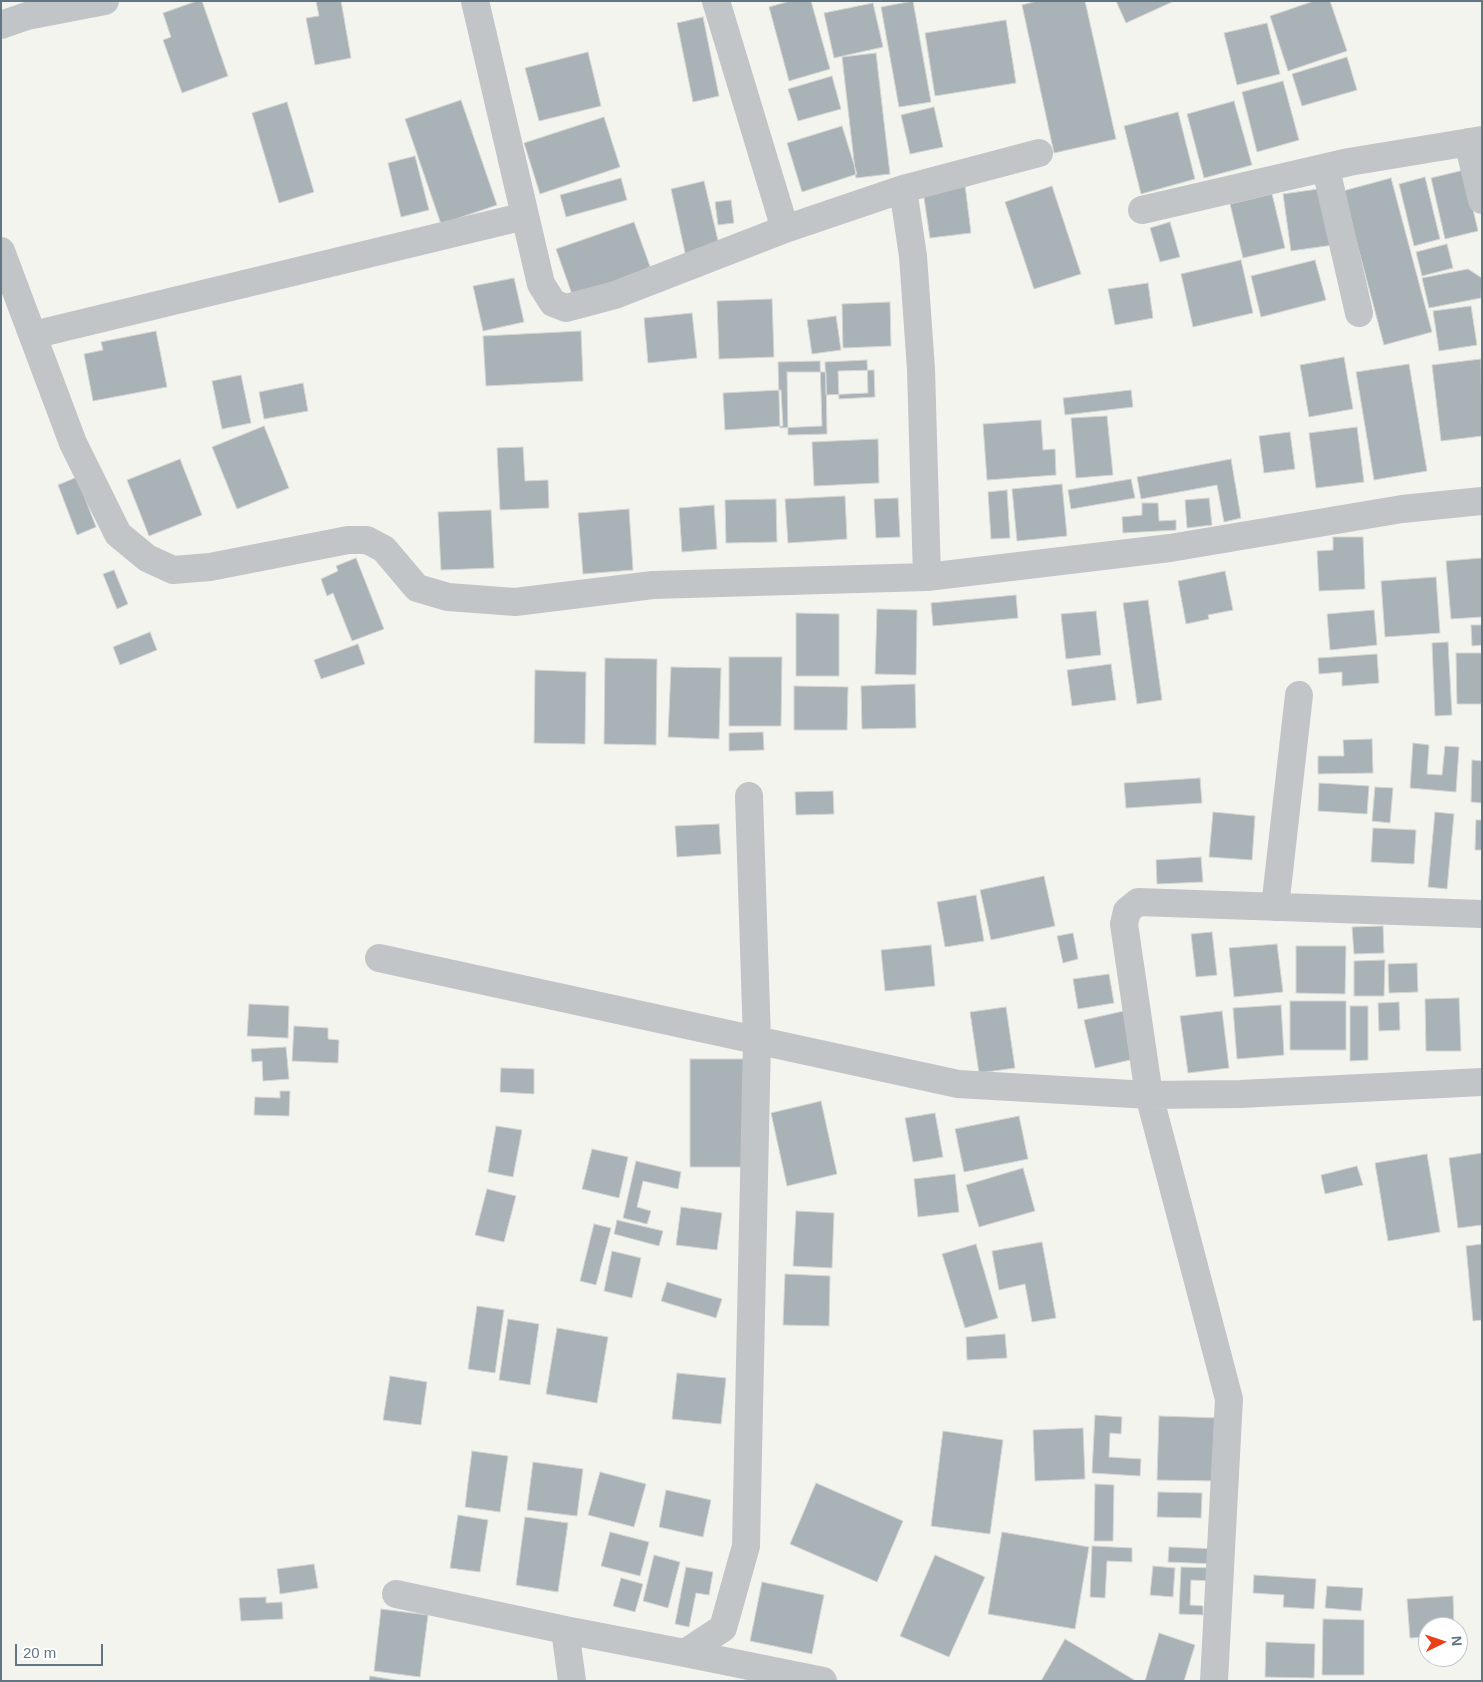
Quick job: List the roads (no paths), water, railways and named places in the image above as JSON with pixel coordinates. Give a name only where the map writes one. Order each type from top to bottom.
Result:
[{"type":"street","points":[[1,25],[27,16],[105,1]]},
{"type":"street","points":[[475,1],[541,284],[553,303],[566,308],[615,295],[785,229],[903,189],[1039,154]]},
{"type":"street","points":[[716,1],[785,229]]},
{"type":"street","points":[[1142,210],[1326,169],[1349,162],[1475,141],[1482,200]]},
{"type":"street","points":[[1326,169],[1359,314]]},
{"type":"street","points":[[903,189],[913,256],[921,370],[927,577]]},
{"type":"street","points":[[32,335],[524,216]]},
{"type":"street","points":[[1,251],[72,443],[118,534],[147,558],[173,570],[210,567],[348,540],[367,540],[384,549],[417,588],[448,597],[515,602],[653,584],[927,577],[1170,548],[1402,509],[1482,501]]},
{"type":"street","points":[[1275,907],[1299,694]]},
{"type":"street","points":[[686,1653],[723,1628],[746,1546],[757,1040],[749,796]]},
{"type":"street","points":[[1214,1681],[1229,1399],[1149,1095],[1124,924],[1127,912],[1138,902],[1482,914]]},
{"type":"street","points":[[379,958],[958,1084],[1149,1095],[1259,1093],[1482,1082]]},
{"type":"street","points":[[396,1594],[565,1630],[823,1681]]},
{"type":"street","points":[[565,1630],[572,1681]]}]
